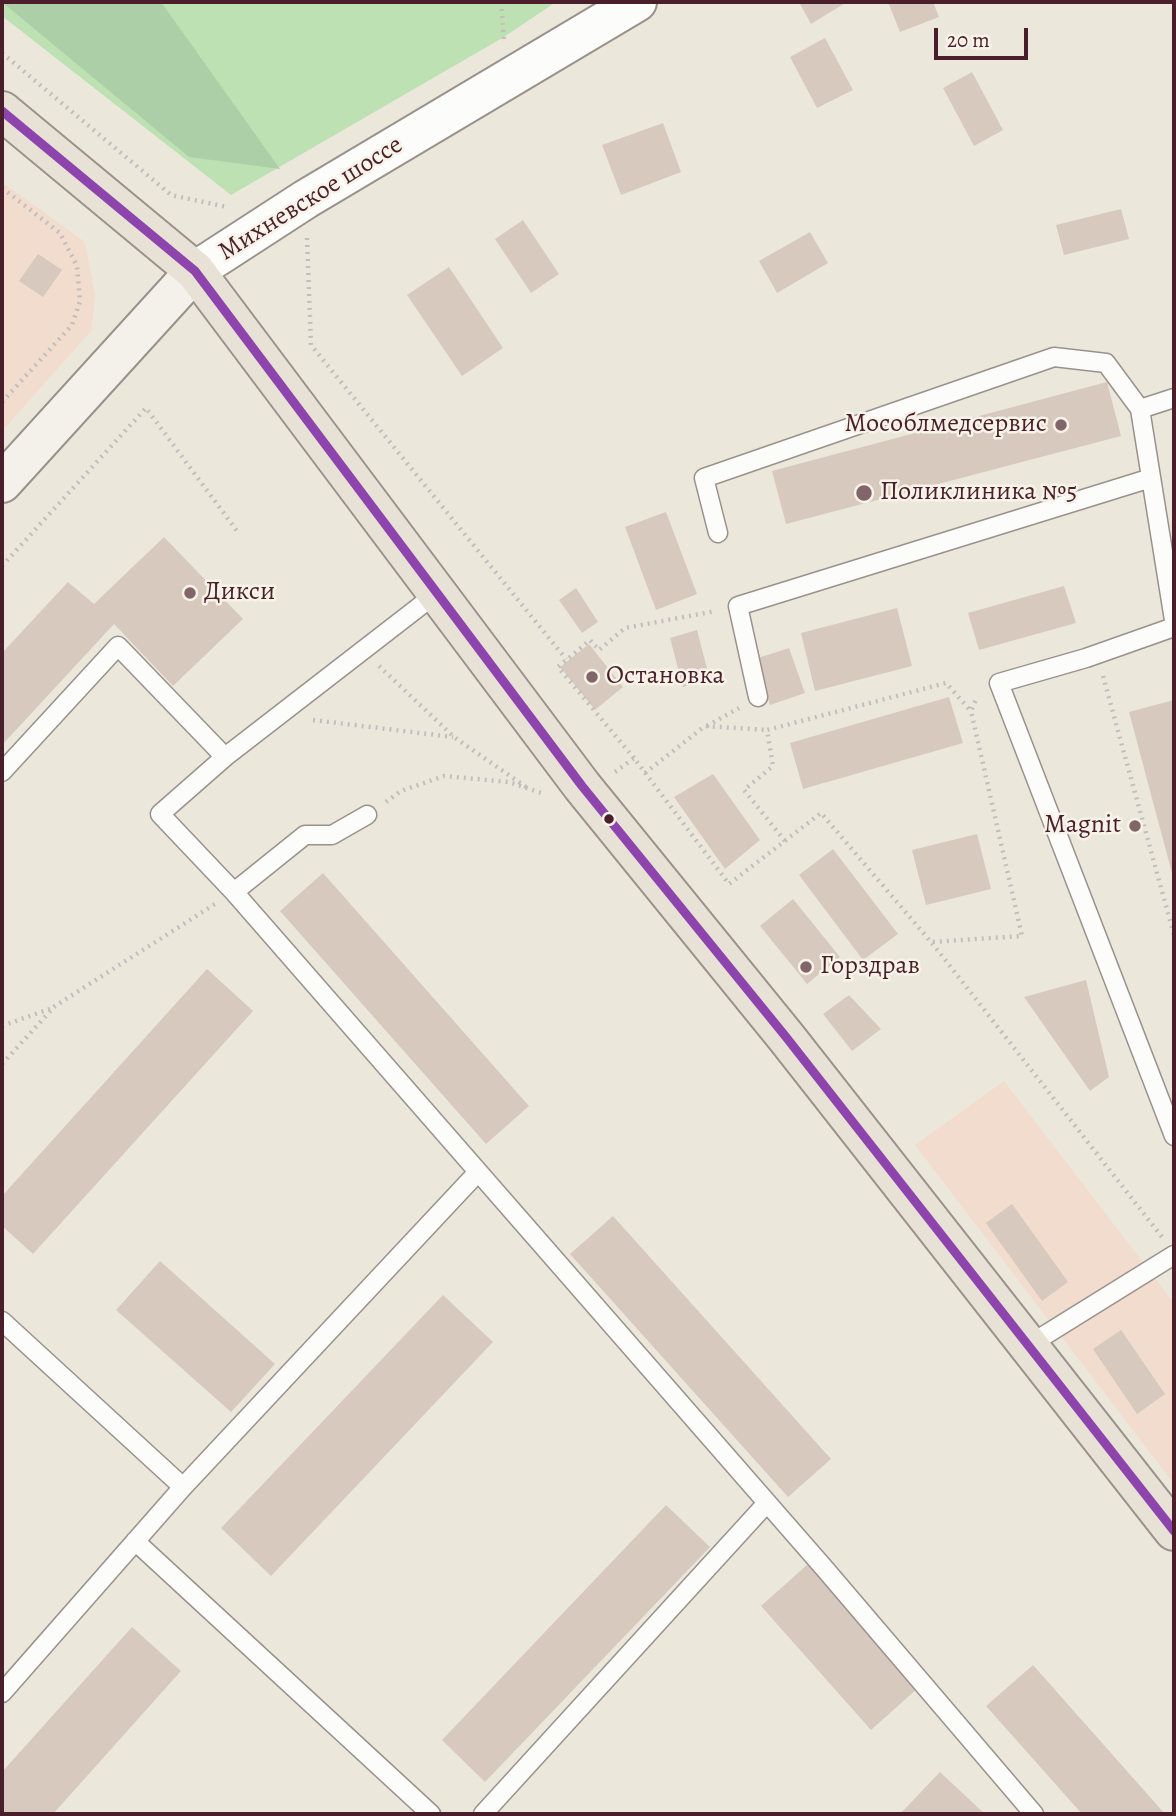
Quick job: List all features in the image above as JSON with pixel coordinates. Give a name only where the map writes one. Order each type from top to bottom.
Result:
[{"type":"main road","points":[[2,111],[195,271],[587,793],[786,1037],[1174,1531]]},
{"type":"main road","name":"Михневское шоссе","points":[[2,483],[195,271]]},
{"type":"street","name":"Михневское шоссе","points":[[195,271],[306,199],[637,2]]},
{"type":"lane","points":[[718,533],[704,478],[1054,357],[1106,363],[1140,409],[1174,620]]},
{"type":"lane","points":[[1140,409],[1174,398]]},
{"type":"lane","points":[[758,697],[738,606],[1151,478]]},
{"type":"lane","points":[[437,593],[276,716],[160,814],[234,892],[1034,1814]]},
{"type":"lane","points":[[1174,627],[1097,654],[999,682],[1174,1136]]},
{"type":"lane","points":[[2,772],[118,646],[225,757]]},
{"type":"lane","points":[[234,892],[305,835],[332,835],[367,815]]},
{"type":"lane","points":[[2,1693],[183,1487],[478,1172]]},
{"type":"lane","points":[[1029,1345],[1170,1249]]},
{"type":"lane","points":[[2,1321],[183,1487]]},
{"type":"lane","points":[[483,1814],[766,1504]]},
{"type":"lane","points":[[135,1541],[431,1814]]},
{"type":"path","points":[[2,53],[171,195],[225,207],[238,206]]},
{"type":"path","points":[[2,188],[60,233],[78,266],[80,301],[72,325],[2,402]]},
{"type":"path","points":[[306,199],[311,345],[566,659]]},
{"type":"path","points":[[2,566],[146,408],[237,531]]},
{"type":"path","points":[[738,606],[625,628],[598,650],[590,640],[558,667],[634,758],[730,884],[821,813],[931,942],[1170,1249]]},
{"type":"path","points":[[362,650],[454,737],[533,791]]},
{"type":"path","points":[[1097,654],[1174,935]]},
{"type":"path","points":[[971,711],[981,688],[999,682]]},
{"type":"path","points":[[705,726],[767,730],[946,683],[971,711],[1021,936],[931,942]]},
{"type":"path","points":[[645,773],[705,726],[758,697]]},
{"type":"path","points":[[276,716],[454,737]]},
{"type":"path","points":[[767,730],[773,766],[744,790],[785,841]]},
{"type":"path","points":[[367,815],[401,791],[444,776],[509,782],[558,797],[587,793],[634,758]]},
{"type":"path","points":[[2,1027],[55,1006],[234,892]]},
{"type":"path","points":[[2,1064],[55,1006]]},
{"type":"shaded area","points":[[2,182],[85,242],[95,296],[91,331],[2,431]]},
{"type":"shaded area","points":[[1004,1081],[1174,1303],[1174,1484],[915,1145]]},
{"type":"green space","points":[[2,2],[556,2],[504,37],[231,195],[2,16]]},
{"type":"green space","points":[[2,2],[161,2],[280,169],[189,157]]},
{"type":"building","points":[[799,2],[847,2],[811,24]]},
{"type":"building","points":[[888,2],[933,2],[939,17],[900,32]]},
{"type":"building","points":[[825,38],[853,90],[817,108],[790,57]]},
{"type":"building","points":[[972,72],[1003,130],[974,146],[943,88]]},
{"type":"building","points":[[663,123],[681,172],[621,195],[602,145]]},
{"type":"building","points":[[1121,209],[1129,239],[1064,255],[1056,225]]},
{"type":"building","points":[[523,220],[559,274],[531,293],[495,239]]},
{"type":"building","points":[[810,232],[828,263],[777,293],[759,261]]},
{"type":"building","points":[[38,254],[62,270],[43,297],[19,281]]},
{"type":"building","points":[[449,267],[503,348],[462,376],[407,295]]},
{"type":"building","points":[[1107,382],[1121,436],[786,524],[772,471]]},
{"type":"building","points":[[666,512],[697,594],[656,610],[625,527]]},
{"type":"building","points":[[164,537],[243,619],[173,686],[114,624],[2,745],[2,653],[68,582],[94,604]]},
{"type":"building","points":[[1064,586],[1076,623],[979,650],[968,613]]},
{"type":"building","points":[[576,588],[598,622],[582,633],[559,600]]},
{"type":"building","points":[[897,608],[912,666],[815,691],[801,633]]},
{"type":"building","points":[[697,630],[710,680],[683,687],[670,638]]},
{"type":"building","name":"Остановка","points":[[589,644],[623,687],[595,710],[560,667]]},
{"type":"building","points":[[789,648],[805,693],[770,705],[755,659]]},
{"type":"building","points":[[949,697],[963,743],[803,789],[790,743]]},
{"type":"building","points":[[1174,700],[1174,877],[1173,877],[1129,712]]},
{"type":"building","points":[[713,774],[760,840],[725,869],[674,797]]},
{"type":"building","points":[[977,834],[991,889],[926,905],[912,850]]},
{"type":"building","points":[[833,849],[898,934],[863,960],[799,875]]},
{"type":"building","points":[[323,873],[529,1106],[486,1144],[280,911]]},
{"type":"building","points":[[793,899],[840,957],[807,984],[760,926]]},
{"type":"building","points":[[207,969],[253,1011],[33,1254],[2,1226],[2,1196]]},
{"type":"building","points":[[1086,980],[1109,1077],[1090,1091],[1024,997]]},
{"type":"building","points":[[849,995],[881,1029],[852,1051],[823,1014]]},
{"type":"building","points":[[1012,1204],[1068,1282],[1042,1301],[986,1223]]},
{"type":"building","points":[[613,1216],[831,1459],[788,1497],[570,1254]]},
{"type":"building","points":[[160,1261],[275,1364],[231,1412],[116,1310]]},
{"type":"building","points":[[443,1295],[493,1342],[271,1576],[221,1528]]},
{"type":"building","points":[[1121,1330],[1165,1394],[1137,1414],[1093,1349]]},
{"type":"building","points":[[666,1505],[710,1547],[485,1782],[442,1740]]},
{"type":"building","points":[[808,1564],[918,1688],[871,1730],[761,1606]]},
{"type":"building","points":[[132,1627],[181,1671],[53,1814],[2,1814],[2,1772]]},
{"type":"building","points":[[1033,1665],[1165,1814],[1082,1814],[986,1706]]},
{"type":"building","points":[[940,1772],[985,1814],[900,1814]]},
{"type":"transit line","points":[[2,111],[195,271],[582,786],[786,1037],[1174,1531]]},
{"type":"place","name":"Мособлмедсервис","points":[[1061,425]]},
{"type":"place","name":"Поликлиника №5","points":[[864,493]]},
{"type":"place","name":"Дикси","points":[[190,593]]},
{"type":"place","name":"Остановка","points":[[592,677]]},
{"type":"place","name":"Magnit","points":[[1135,826]]},
{"type":"place","name":"Горздрав","points":[[806,967]]}]
